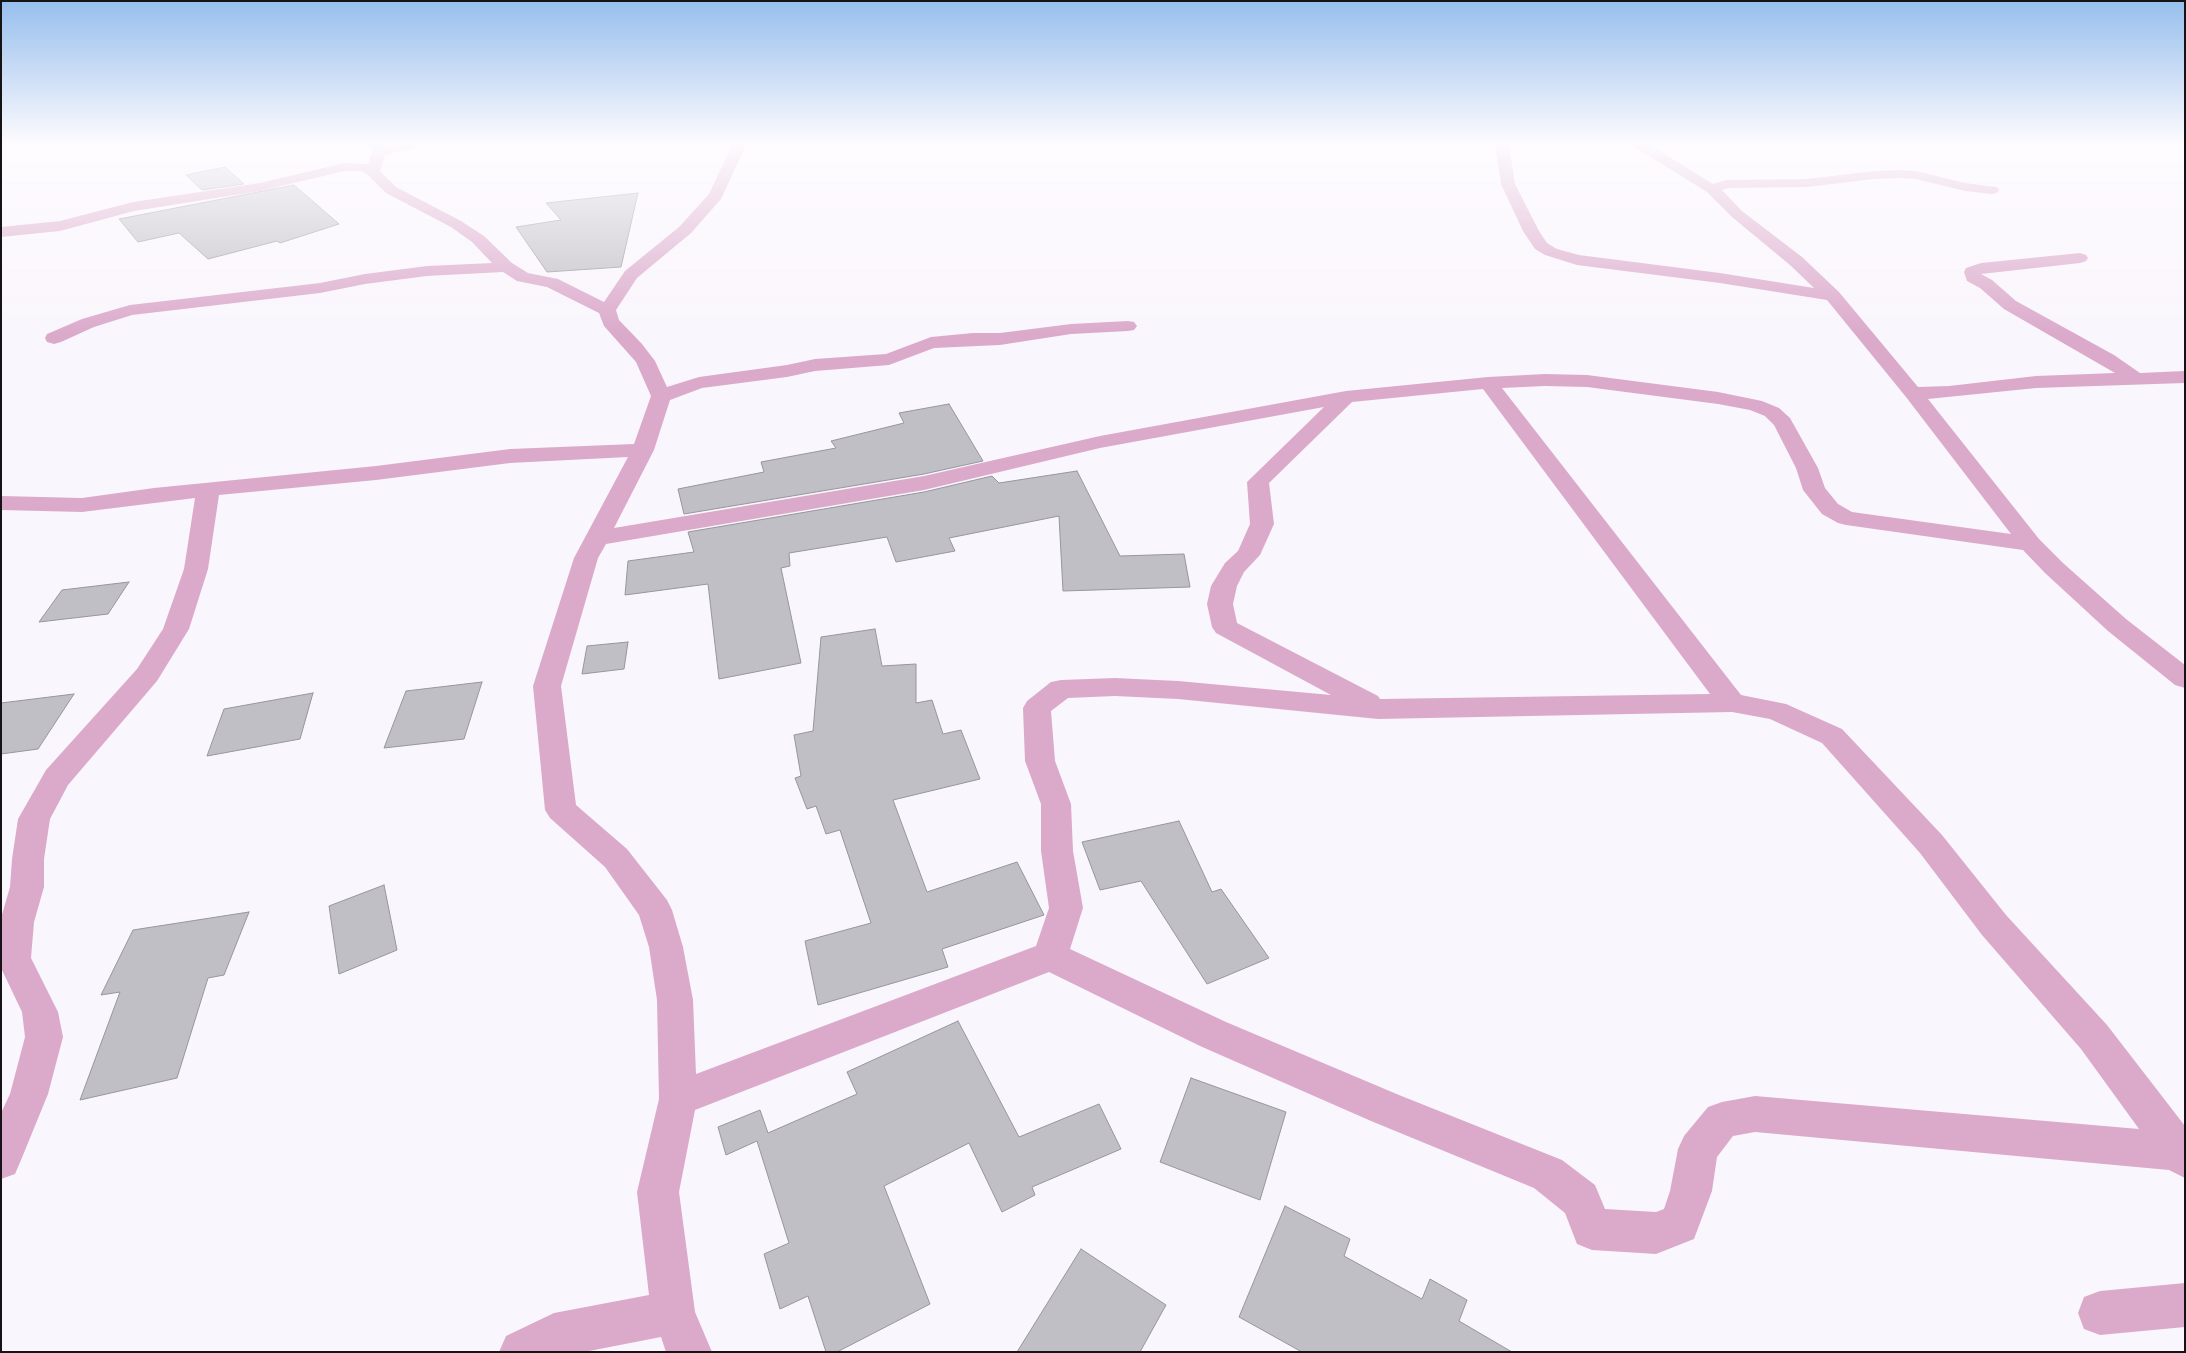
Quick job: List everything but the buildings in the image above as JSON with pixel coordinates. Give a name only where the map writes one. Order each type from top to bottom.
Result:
[{"type":"street","points":[[1,232],[60,226],[129,208]]},
{"type":"street","points":[[426,208],[456,224],[478,239],[506,267],[523,277],[552,283],[608,310]]},
{"type":"street","points":[[522,1352],[554,1335],[680,1332],[658,1192],[678,1099],[675,1000],[666,947],[655,910],[616,858],[561,810],[547,686],[586,558],[643,450],[661,396],[645,361],[610,322],[608,310],[632,275],[685,230],[705,208]]},
{"type":"street","points":[[1520,208],[1541,246],[1551,252],[1577,260],[1720,278],[1833,296]]},
{"type":"street","points":[[1731,208],[1796,261],[1833,296],[1913,393],[2031,544],[2054,568],[2117,625],[2185,679]]},
{"type":"street","points":[[2080,258],[1981,268],[1972,272],[1973,277],[1986,284],[2010,305],[2107,359],[2136,379]]},
{"type":"street","points":[[54,338],[88,323],[130,310],[320,288],[365,279],[418,272],[506,267]]},
{"type":"street","points":[[661,396],[699,383],[787,371],[815,365],[889,359],[931,343],[974,339],[1000,339],[1071,329],[1128,326]]},
{"type":"street","points":[[1913,393],[1949,392],[2036,382],[2185,376]]},
{"type":"street","points":[[596,538],[924,483],[1100,442],[1346,397],[1488,383],[1545,380],[1587,381],[1718,398],[1755,405],[1772,412],[1783,422],[1807,468],[1814,490],[1830,510],[1846,518],[2031,544]]},
{"type":"street","points":[[1488,383],[1732,703]]},
{"type":"street","points":[[1346,397],[1258,482],[1262,524],[1248,555],[1234,568],[1224,586],[1220,604],[1225,627],[1378,709]]},
{"type":"street","points":[[1,503],[82,505],[376,473],[510,456],[643,450]]},
{"type":"street","points":[[1,1160],[29,1094],[44,1037],[40,1012],[14,958],[17,922],[27,887],[28,859],[34,819],[56,778],[148,675],[176,629],[196,569],[208,490]]},
{"type":"street","points":[[1050,956],[1066,908],[1057,851],[1056,804],[1040,761],[1037,708],[1062,689],[1115,687],[1178,690],[1378,709],[1732,703],[1776,710],[1832,736],[1931,844],[1994,925],[2094,1037],[2183,1156]]},
{"type":"street","points":[[678,1099],[1050,956],[1213,1034],[1385,1108],[1548,1174],[1580,1199],[1592,1229],[1656,1233],[1679,1224],[1691,1190],[1698,1149],[1722,1120],[1755,1114],[2183,1156]]},
{"type":"street","points":[[2100,1312],[2185,1305]]}]
